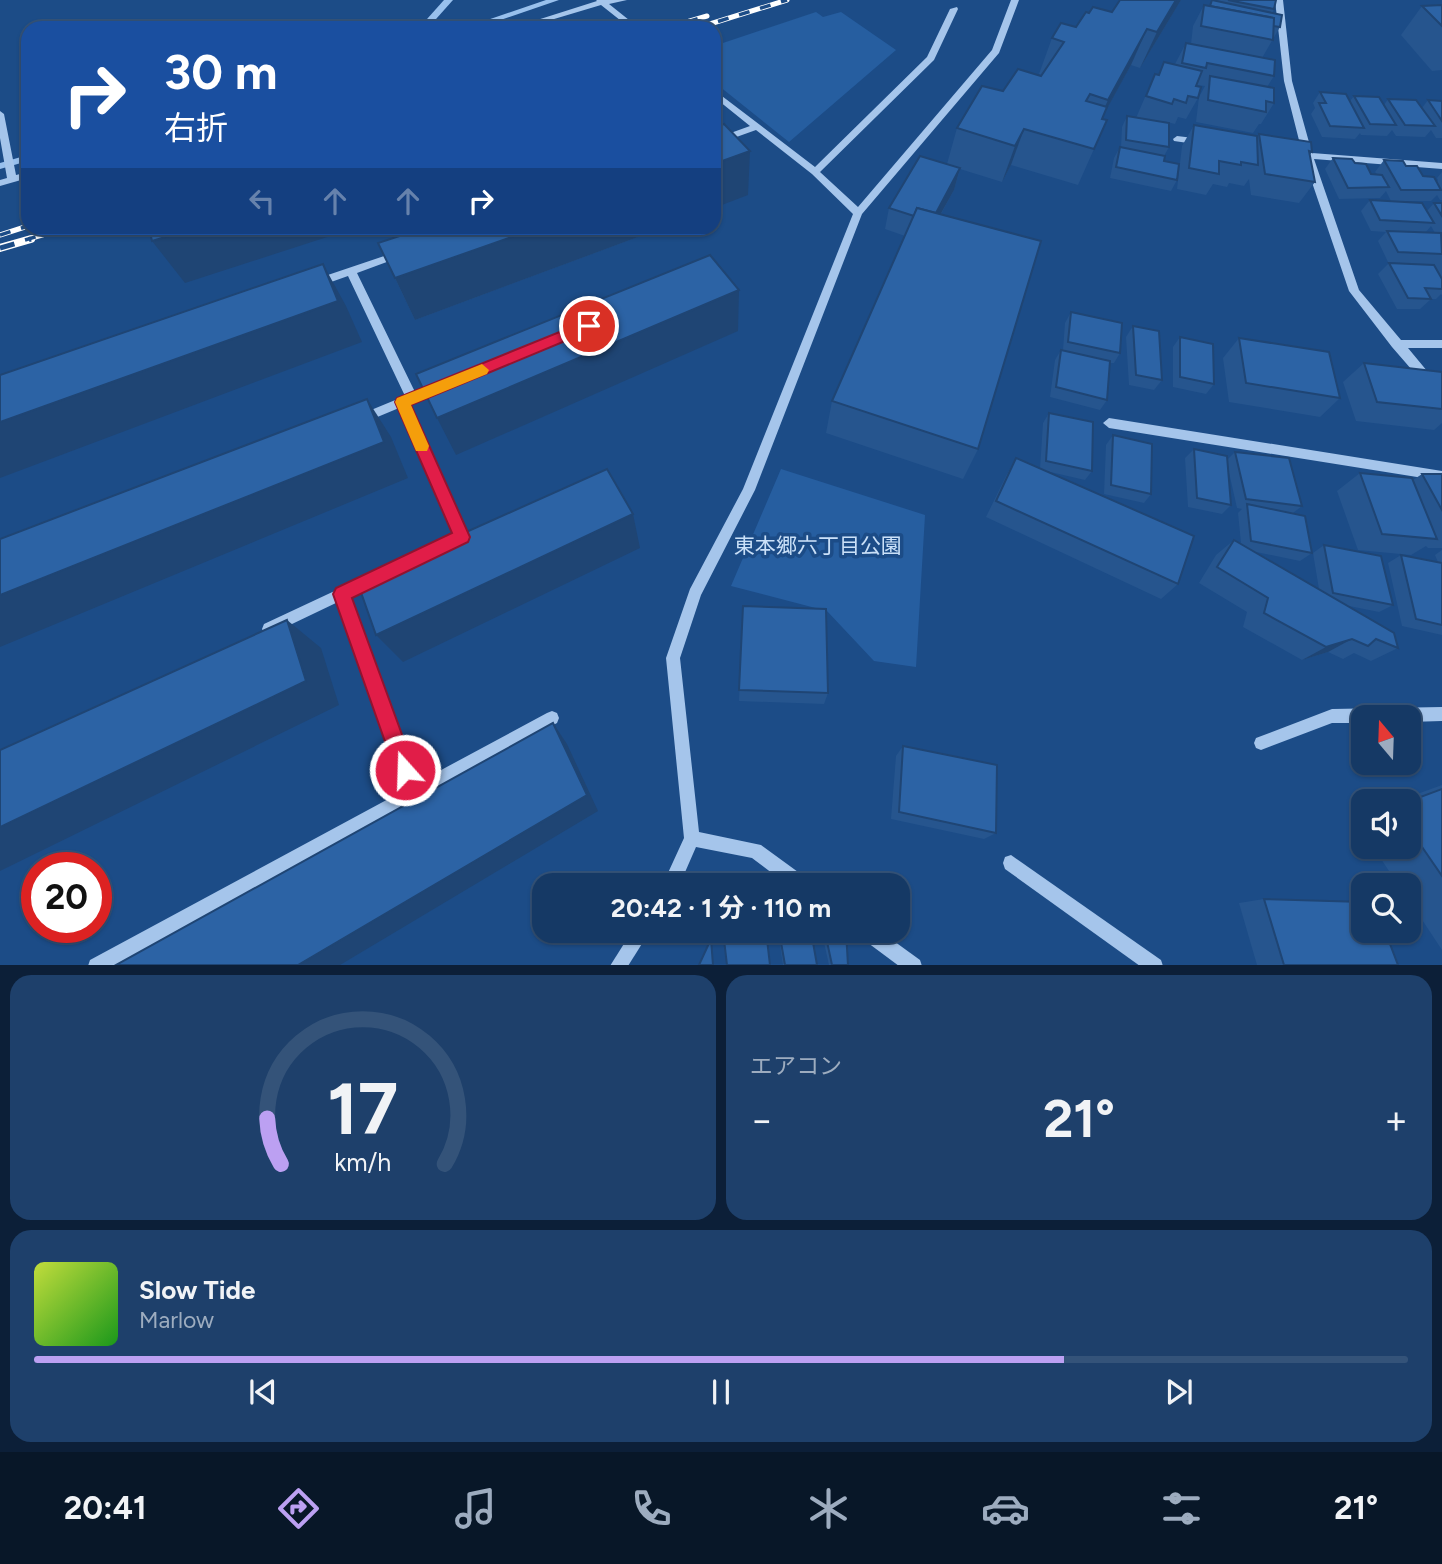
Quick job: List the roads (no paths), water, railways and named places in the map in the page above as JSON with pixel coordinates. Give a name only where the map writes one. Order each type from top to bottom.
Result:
[{"type":"street","points":[[538,21],[602,1],[623,0]]},
{"type":"street","points":[[676,873],[692,838],[673,658],[695,593],[749,489],[858,213],[996,51],[1015,0]]},
{"type":"street","points":[[1279,0],[1288,81],[1308,154],[1354,291],[1442,397]]},
{"type":"street","points":[[602,1],[626,21]]},
{"type":"street","points":[[815,172],[931,58],[954,9]]},
{"type":"street","points":[[721,99],[815,172],[858,213]]},
{"type":"street","points":[[0,114],[11,176]]},
{"type":"street","points":[[721,139],[755,127]]},
{"type":"street","points":[[1177,139],[1216,143]]},
{"type":"street","points":[[1294,151],[1442,166]]},
{"type":"street","points":[[0,183],[11,176],[21,175]]},
{"type":"street","points":[[312,285],[413,249]]},
{"type":"street","points":[[351,271],[462,537]]},
{"type":"street","points":[[1396,344],[1442,344]]},
{"type":"street","points":[[352,423],[450,383]]},
{"type":"street","points":[[1109,423],[1442,477]]},
{"type":"street","points":[[256,635],[390,571]]},
{"type":"street","points":[[342,594],[414,795]]},
{"type":"street","points":[[1262,743],[1332,716],[1442,714]]},
{"type":"street","points":[[96,965],[552,718]]},
{"type":"street","points":[[692,838],[755,851],[785,873]]},
{"type":"street","points":[[1011,863],[1154,965]]},
{"type":"street","points":[[618,965],[634,943]]},
{"type":"street","points":[[883,943],[914,965]]},
{"type":"waterway","points":[[430,21],[449,0]]},
{"type":"waterway","points":[[490,21],[555,0]]},
{"type":"waterway","points":[[0,166],[21,160]]},
{"type":"railway","points":[[720,21],[787,0]]},
{"type":"railway","points":[[690,21],[707,16]]},
{"type":"railway","points":[[0,235],[21,228]]},
{"type":"railway","points":[[25,240],[42,235]]},
{"type":"railway","points":[[0,248],[31,239]]},
{"type":"park label","name":"東本郷六丁目公園","points":[[818,545]]}]
